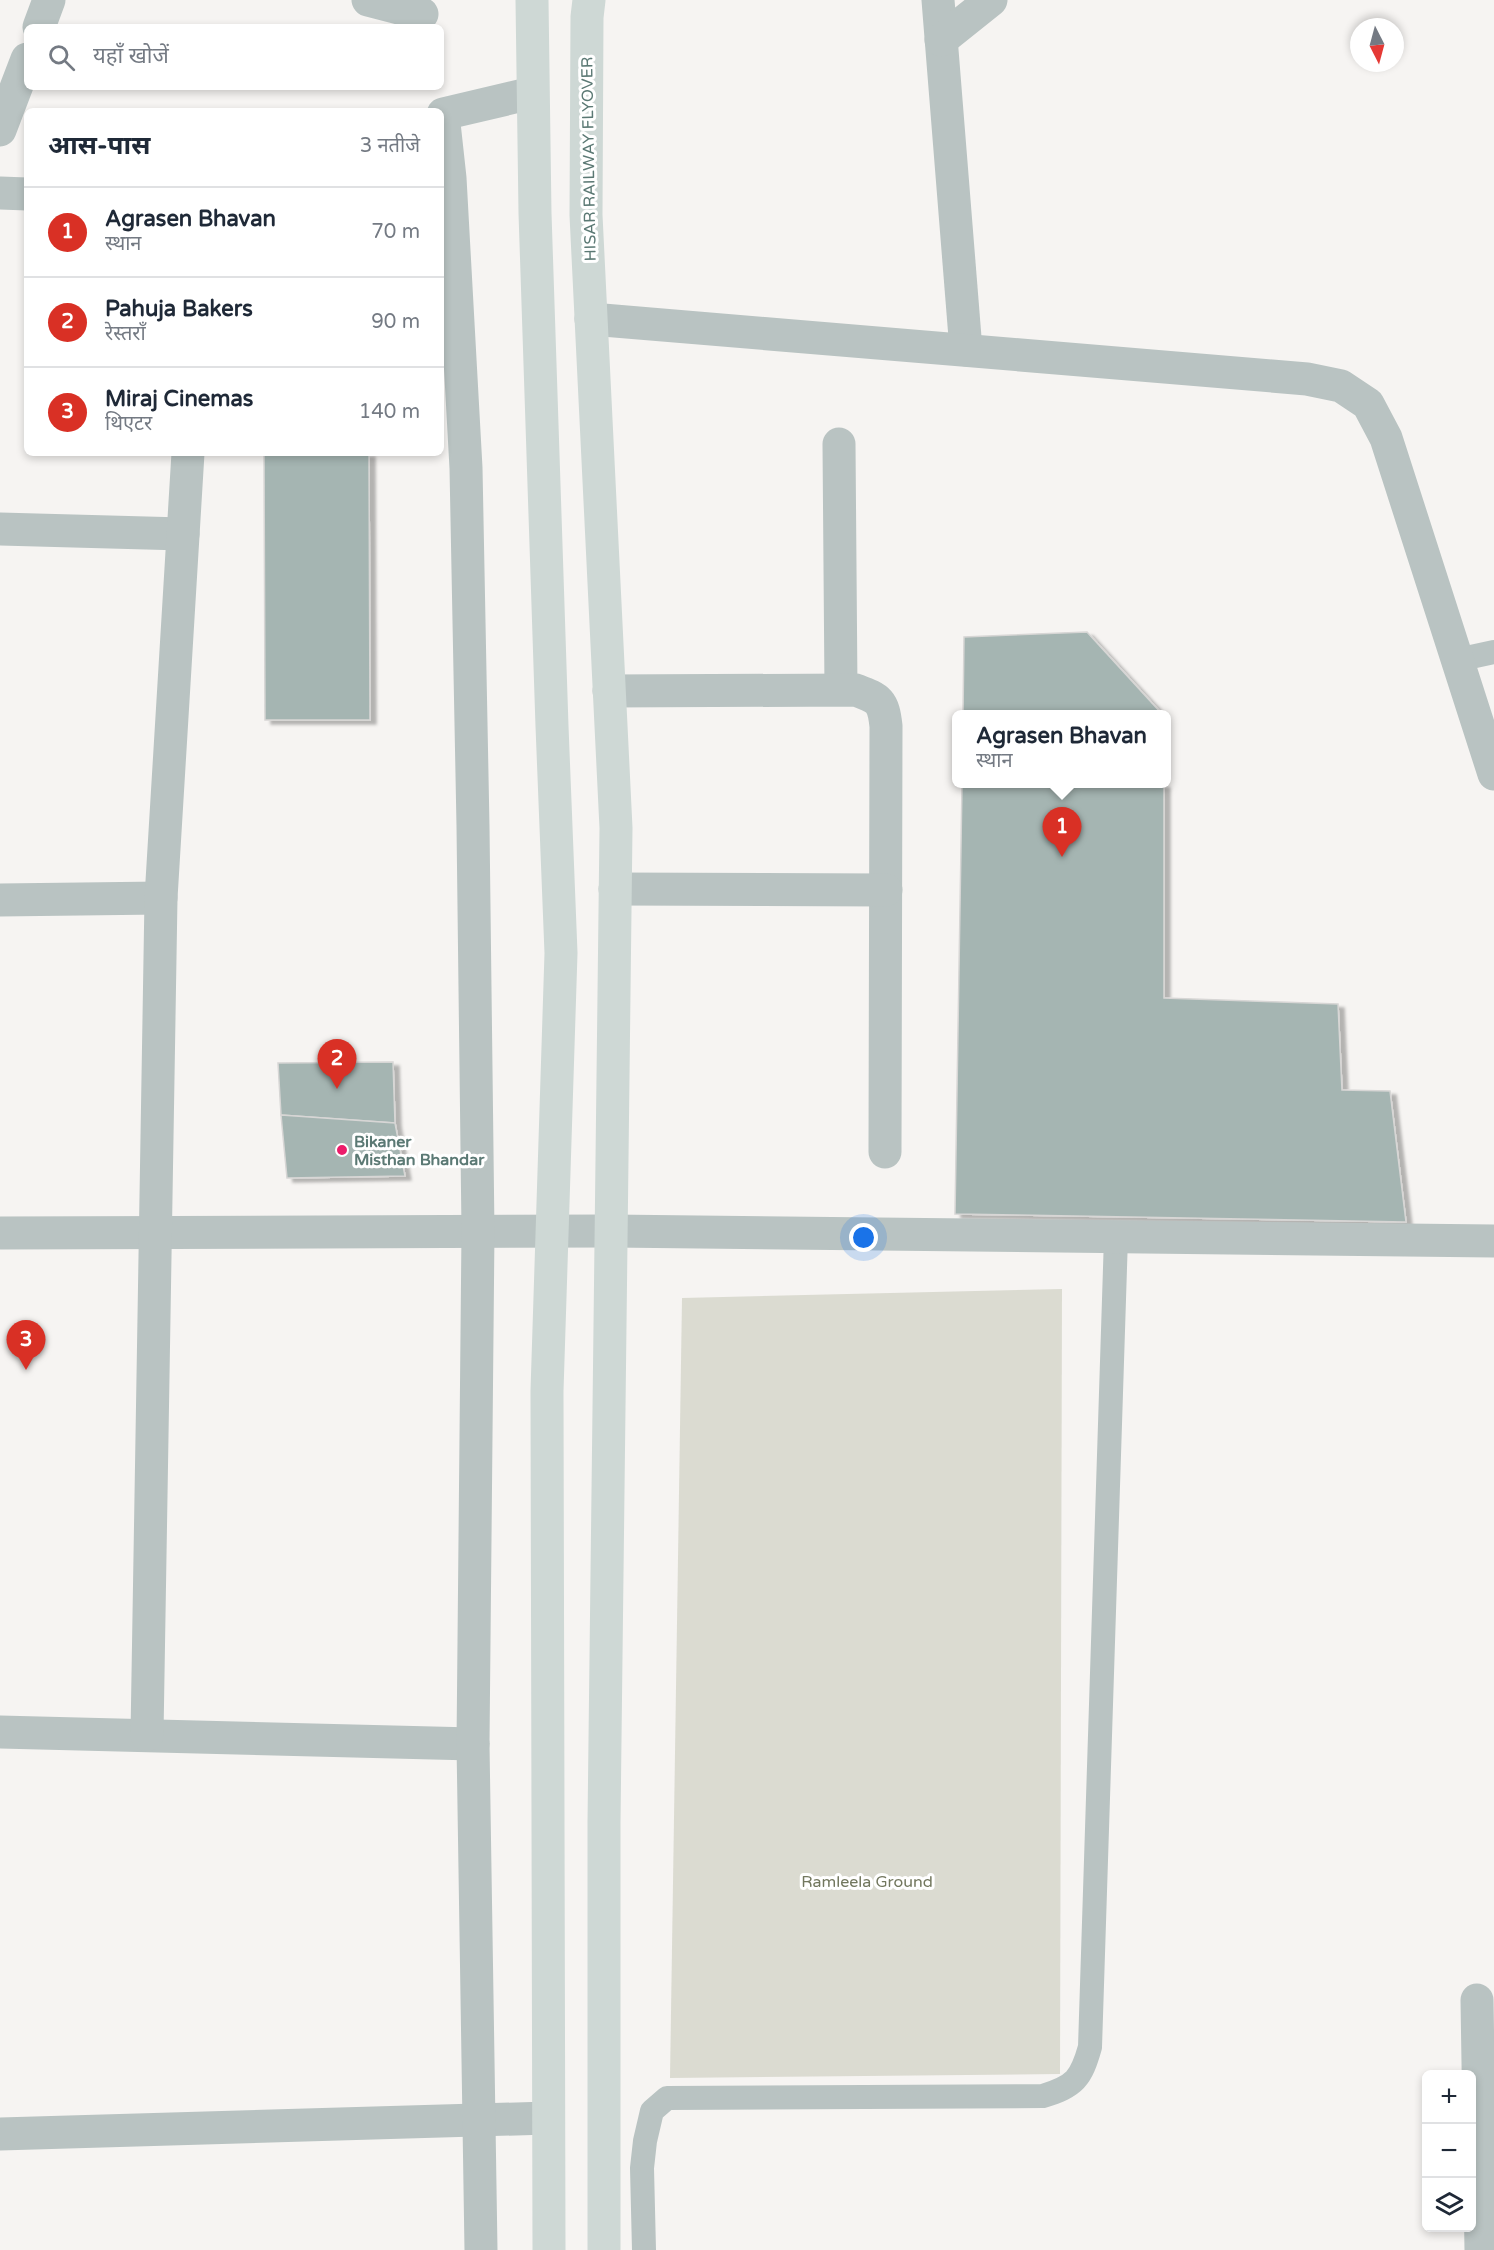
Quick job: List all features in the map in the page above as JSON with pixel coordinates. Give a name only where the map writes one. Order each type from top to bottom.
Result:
[{"type":"main road","points":[[532,0],[532,93],[551,714],[561,953],[547,1391],[549,2250]]},
{"type":"main road","name":"HISAR RAILWAY FLYOVER","points":[[589,0],[586,215],[616,828],[604,1822],[604,2250]]},
{"type":"street","points":[[40,24],[49,0]]},
{"type":"street","points":[[368,0],[422,14]]},
{"type":"street","points":[[938,0],[966,350]]},
{"type":"street","points":[[941,40],[991,0]]},
{"type":"street","points":[[0,130],[16,65]]},
{"type":"street","points":[[440,100],[532,93]]},
{"type":"street","points":[[444,131],[450,178],[452,433],[473,826],[478,1231],[473,1744],[481,2250]]},
{"type":"street","points":[[0,193],[24,194]]},
{"type":"street","points":[[591,318],[1307,378],[1341,386],[1368,404],[1386,438],[1494,774]]},
{"type":"street","points":[[838,444],[841,689]]},
{"type":"street","points":[[147,1735],[161,898],[188,456]]},
{"type":"street","points":[[0,529],[183,534]]},
{"type":"street","points":[[609,691],[841,689],[856,690],[876,698],[884,708],[886,726],[885,1152]]},
{"type":"street","points":[[615,889],[886,890]]},
{"type":"street","points":[[0,900],[161,898]]},
{"type":"street","points":[[0,1233],[612,1231],[1494,1241]]},
{"type":"street","points":[[0,1732],[473,1744]]},
{"type":"street","points":[[1477,2000],[1481,2250]]},
{"type":"street","points":[[0,2134],[548,2118]]},
{"type":"lane","points":[[1457,660],[1494,652]]},
{"type":"lane","points":[[644,2250],[642,2168],[645,2141],[652,2111],[667,2098],[1043,2096],[1066,2089],[1083,2071],[1090,2047],[1116,1237]]},
{"type":"green space","name":"Ramleela Ground","points":[[1062,1289],[1060,2074],[670,2078],[682,1298]]},
{"type":"building","points":[[264,456],[369,456],[370,720],[265,720]]},
{"type":"building","points":[[1087,632],[1158,710],[963,710],[964,637]]},
{"type":"building","points":[[962,788],[1164,788],[1164,998],[1338,1004],[1342,1090],[1390,1091],[1406,1222],[955,1214]]},
{"type":"building","points":[[393,1062],[395,1123],[281,1115],[278,1063]]},
{"type":"building","name":"Bikaner Misthan Bhandar","points":[[281,1115],[395,1123],[405,1176],[287,1178]]},
{"type":"place","name":"Agrasen Bhavan","points":[[1062,857]]},
{"type":"place","name":"Pahuja Bakers","points":[[337,1089]]},
{"type":"place","name":"Bikaner Misthan Bhandar","points":[[342,1150]]},
{"type":"place","name":"Miraj Cinemas","points":[[26,1370]]}]
